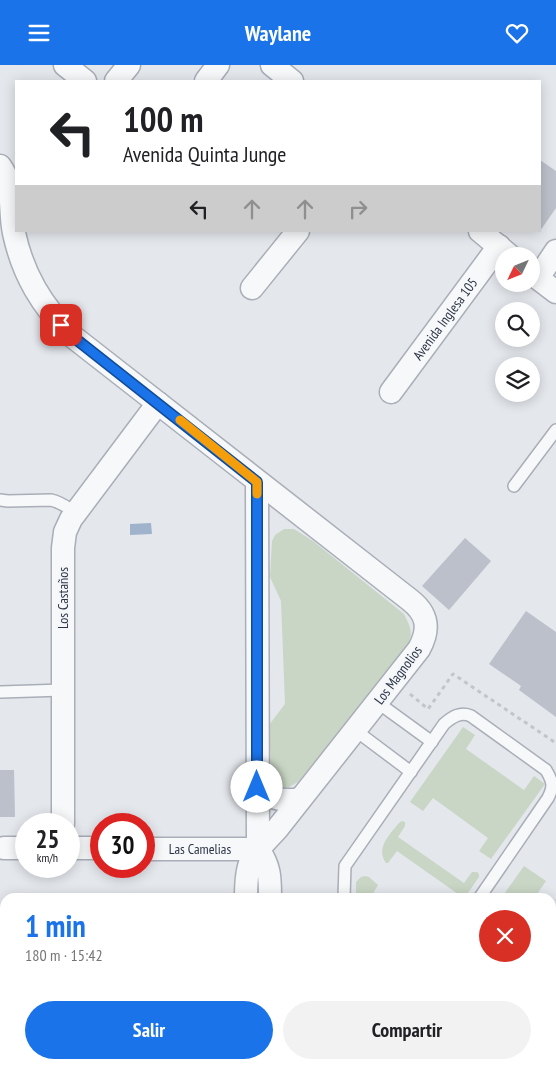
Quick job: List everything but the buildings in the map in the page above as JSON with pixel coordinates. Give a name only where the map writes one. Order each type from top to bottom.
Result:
[{"type":"street","points":[[65,65],[84,80]]},
{"type":"street","points":[[117,80],[129,65]]},
{"type":"street","points":[[207,80],[218,65]]},
{"type":"street","points":[[272,65],[291,80]]},
{"type":"street","name":"Los Magnolios","points":[[0,166],[4,171],[10,189],[14,233],[19,252],[32,284],[50,312],[72,336],[410,600],[422,613],[426,634],[419,649],[277,829],[258,849]]},
{"type":"street","points":[[252,288],[297,232]]},
{"type":"street","points":[[481,232],[500,247]]},
{"type":"street","points":[[540,268],[556,251]]},
{"type":"street","name":"Avenida Inglesa 105","points":[[391,392],[495,263]]},
{"type":"street","points":[[540,280],[556,292]]},
{"type":"street","name":"Los Castaños","points":[[63,813],[65,532],[76,513],[158,403]]},
{"type":"street","points":[[257,482],[258,849],[267,864],[270,893]]},
{"type":"street","points":[[257,787],[270,797],[280,800],[300,799]]},
{"type":"street","points":[[4,848],[15,848]]},
{"type":"street","name":"Las Camelias","points":[[155,849],[258,849]]},
{"type":"street","points":[[246,893],[249,864],[258,849]]},
{"type":"lane","points":[[514,487],[556,430]]},
{"type":"lane","points":[[0,500],[57,501],[76,513]]},
{"type":"lane","points":[[1,692],[63,691]]},
{"type":"lane","points":[[378,702],[432,742]]},
{"type":"lane","points":[[344,893],[344,867],[444,725],[455,716],[465,713],[471,715],[546,770],[552,781],[548,799],[483,893]]},
{"type":"lane","points":[[355,730],[411,772]]},
{"type":"green space","points":[[284,529],[294,529],[313,541],[404,614],[411,632],[409,641],[400,657],[298,782],[289,787],[282,787],[276,783],[271,770],[269,725],[285,704],[281,601],[270,577],[272,541],[275,535]]},
{"type":"green space","points":[[463,727],[475,735],[466,749],[524,790],[534,776],[545,784],[491,859],[479,851],[488,838],[433,798],[423,811],[410,802]]},
{"type":"green space","points":[[405,822],[405,826],[398,837],[464,883],[472,872],[479,874],[479,877],[468,893],[457,893],[397,851],[386,863],[382,852],[383,847],[385,841],[399,823]]},
{"type":"green space","points":[[524,866],[546,881],[538,893],[505,893]]},
{"type":"green space","points":[[361,877],[369,877],[378,885],[373,893],[356,893],[356,882]]},
{"type":"water","points":[[151,523],[152,534],[130,535],[130,524]]},
{"type":"slow traffic","points":[[180,420],[257,482],[257,494]]},
{"type":"route","points":[[61,325],[72,336],[257,482],[257,787]]}]
